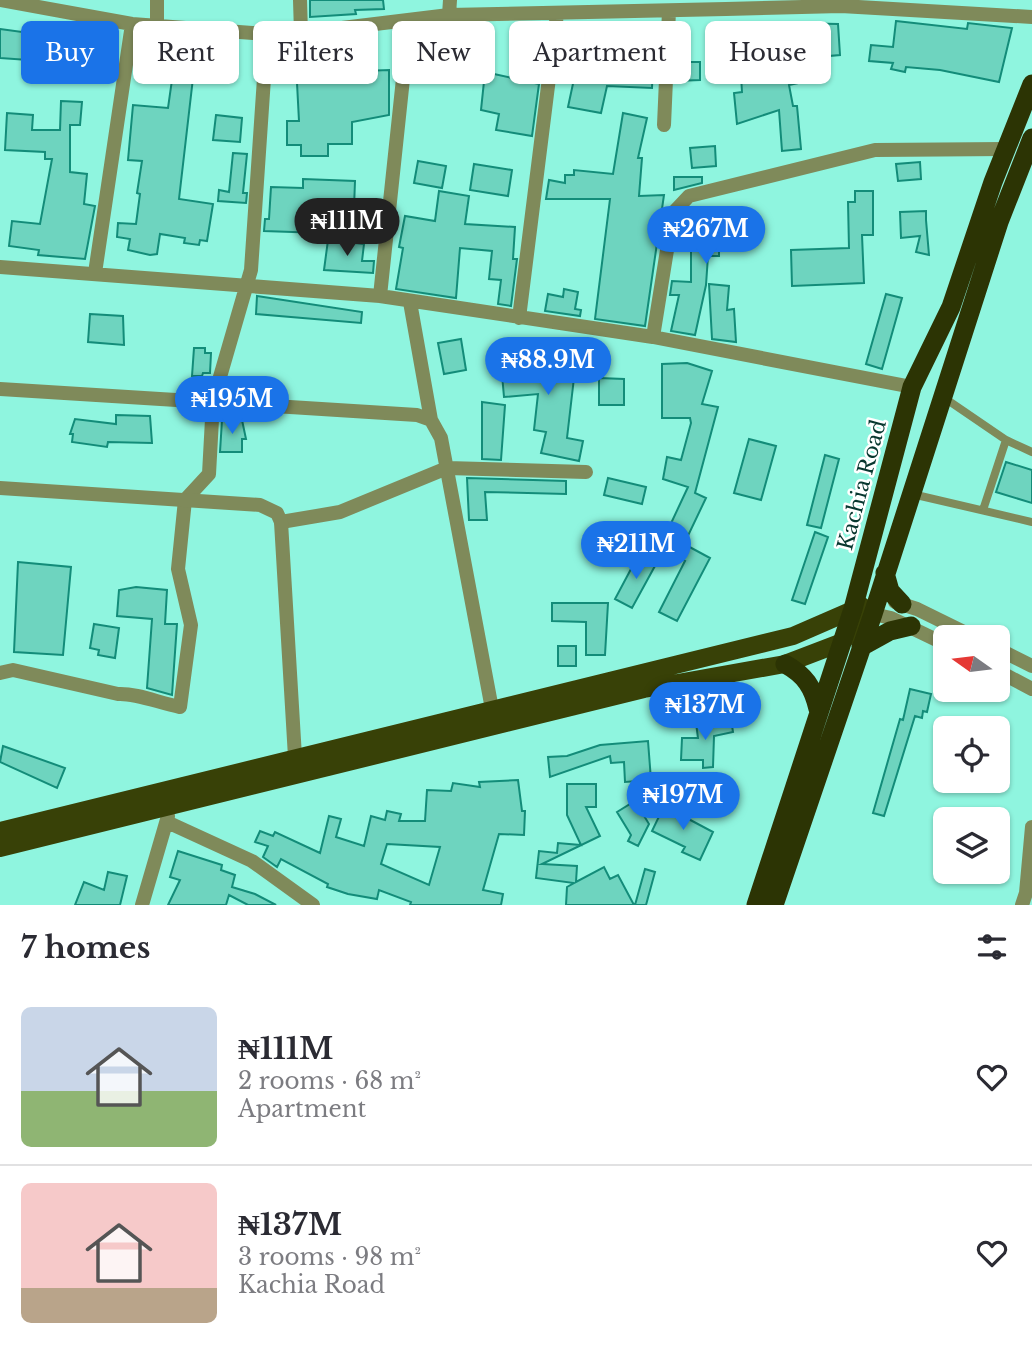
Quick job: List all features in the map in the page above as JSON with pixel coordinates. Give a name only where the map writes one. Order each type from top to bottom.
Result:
[{"type":"highway","name":"Kachia Road","points":[[774,905],[838,680],[840,643],[853,610],[912,387],[951,307],[1005,149],[1032,85]]},
{"type":"highway","name":"Kachia Road","points":[[756,905],[818,709],[861,647],[999,222],[1032,138]]},
{"type":"highway","points":[[885,573],[890,591],[902,604]]},
{"type":"highway","points":[[861,647],[890,631],[911,626]]},
{"type":"highway","points":[[785,664],[800,672],[810,684],[818,709]]},
{"type":"main road","points":[[2,830],[793,636],[853,610],[874,608]]},
{"type":"main road","points":[[0,848],[169,814],[645,690],[785,664],[840,643],[874,608]]},
{"type":"street","points":[[157,0],[157,21]]},
{"type":"street","points":[[300,0],[301,21]]},
{"type":"street","points":[[449,15],[450,0]]},
{"type":"street","points":[[8,1],[132,24],[95,273]]},
{"type":"street","points":[[415,21],[449,15],[557,14],[600,7],[669,11],[841,6],[1032,17]]},
{"type":"street","points":[[663,124],[669,11]]},
{"type":"street","points":[[519,318],[557,14]]},
{"type":"street","points":[[0,673],[13,670],[118,694],[132,693],[152,702],[180,707],[191,625],[178,569],[185,500],[209,474],[213,401],[251,270],[264,84]]},
{"type":"street","points":[[380,296],[402,84]]},
{"type":"street","points":[[653,337],[673,213],[689,196],[875,150],[1005,149]]},
{"type":"street","points":[[0,267],[380,296],[653,337],[912,387]]},
{"type":"street","points":[[410,302],[431,421],[441,438],[492,709]]},
{"type":"street","points":[[0,389],[417,415],[431,421]]},
{"type":"street","points":[[282,522],[340,512],[447,468],[586,472]]},
{"type":"street","points":[[0,488],[260,505],[276,513],[282,522],[295,757]]},
{"type":"street","points":[[874,608],[902,604],[949,625]]},
{"type":"street","points":[[874,608],[933,637]]},
{"type":"street","points":[[928,615],[934,625]]},
{"type":"street","points":[[1010,655],[1032,666]]},
{"type":"street","points":[[1010,677],[1032,688]]},
{"type":"street","points":[[142,905],[169,814],[253,861],[305,902]]},
{"type":"street","points":[[1023,905],[1027,893],[1032,827]]},
{"type":"lane","points":[[943,397],[1006,440],[1032,452]]},
{"type":"lane","points":[[983,510],[1006,440]]},
{"type":"lane","points":[[911,494],[1032,522]]},
{"type":"building","points":[[310,0],[383,0],[384,9],[355,10],[356,14],[310,17]]},
{"type":"building","points":[[896,21],[967,29],[968,23],[1012,28],[999,82],[940,70],[906,67],[905,72],[891,69],[893,63],[869,61],[871,45],[893,47]]},
{"type":"building","points":[[831,24],[838,24],[840,55],[831,56]]},
{"type":"building","points":[[0,29],[21,32],[21,59],[0,58]]},
{"type":"building","points":[[691,62],[700,62],[700,80],[691,80]]},
{"type":"building","points":[[378,70],[389,70],[389,115],[352,122],[352,144],[328,144],[328,156],[301,156],[301,145],[287,145],[287,121],[299,121],[297,84],[378,84]]},
{"type":"building","points":[[495,74],[509,77],[509,84],[539,84],[532,136],[496,130],[499,114],[481,110],[484,84],[495,84]]},
{"type":"building","points":[[171,84],[192,84],[179,199],[213,204],[207,241],[200,240],[199,245],[184,243],[185,238],[160,234],[157,254],[150,255],[128,250],[130,239],[117,237],[118,223],[136,224],[140,194],[137,193],[142,161],[128,160],[133,105],[168,108]]},
{"type":"building","points":[[573,84],[652,84],[652,88],[607,86],[601,113],[568,107]]},
{"type":"building","points":[[742,84],[794,84],[789,85],[793,106],[797,106],[801,149],[782,151],[779,110],[737,124],[734,93],[742,92]]},
{"type":"building","points":[[61,101],[82,102],[80,125],[70,125],[70,172],[87,174],[84,204],[95,206],[85,259],[38,255],[39,250],[9,246],[12,221],[40,224],[52,159],[45,159],[45,152],[5,150],[7,113],[33,115],[32,130],[60,130]]},
{"type":"building","points":[[623,113],[647,118],[638,158],[642,158],[639,196],[664,195],[645,326],[595,319],[610,199],[546,199],[549,180],[565,183],[565,175],[574,175],[574,170],[613,174]]},
{"type":"building","points":[[216,115],[242,118],[240,142],[213,140]]},
{"type":"building","points":[[715,146],[716,166],[692,168],[690,148]]},
{"type":"building","points":[[233,153],[247,154],[243,193],[247,193],[246,203],[218,201],[219,190],[229,192]]},
{"type":"building","points":[[418,161],[446,166],[442,188],[414,183]]},
{"type":"building","points":[[920,162],[921,179],[898,181],[896,164]]},
{"type":"building","points":[[474,164],[512,170],[508,196],[470,190]]},
{"type":"building","points":[[674,177],[702,177],[702,183],[674,190]]},
{"type":"building","points":[[303,179],[355,181],[354,208],[321,207],[321,233],[264,231],[265,219],[269,219],[271,187],[303,188]]},
{"type":"building","points":[[439,191],[469,196],[465,224],[515,227],[513,259],[517,259],[511,306],[498,304],[501,280],[489,279],[492,251],[460,248],[456,298],[396,289],[403,248],[399,247],[405,216],[435,221]]},
{"type":"building","points":[[855,191],[873,191],[873,235],[862,235],[864,283],[792,286],[791,250],[849,248],[848,202],[855,202]]},
{"type":"building","points":[[926,211],[929,255],[916,252],[920,236],[901,238],[900,212]]},
{"type":"building","points":[[753,220],[757,243],[746,245],[746,250],[719,251],[719,256],[708,256],[706,285],[695,335],[671,331],[679,295],[670,295],[672,281],[691,282],[691,223]]},
{"type":"building","points":[[328,240],[364,244],[362,261],[374,261],[373,273],[324,270]]},
{"type":"building","points":[[709,284],[729,286],[727,310],[734,309],[736,342],[712,339]]},
{"type":"building","points":[[564,289],[578,292],[575,309],[581,310],[580,316],[545,311],[548,294],[563,297]]},
{"type":"building","points":[[886,294],[902,298],[882,369],[866,364]]},
{"type":"building","points":[[257,296],[362,312],[361,323],[256,314]]},
{"type":"building","points":[[90,314],[123,316],[124,345],[88,342]]},
{"type":"building","points":[[461,339],[466,370],[444,374],[438,343]]},
{"type":"building","points":[[194,348],[205,348],[205,353],[211,353],[210,373],[192,376]]},
{"type":"building","points":[[552,350],[577,352],[567,438],[583,441],[579,461],[541,453],[546,432],[534,430],[538,394],[504,397],[501,363],[541,360],[542,352],[551,353]]},
{"type":"building","points":[[687,363],[712,371],[702,404],[718,407],[695,493],[706,498],[684,544],[710,558],[677,621],[659,612],[685,561],[659,549],[688,487],[663,479],[667,457],[681,460],[691,423],[690,418],[662,418],[662,364]]},
{"type":"building","points":[[599,378],[624,379],[624,405],[599,405]]},
{"type":"building","points":[[482,402],[505,405],[501,460],[482,459]]},
{"type":"building","points":[[116,415],[150,416],[152,443],[108,442],[107,447],[72,442],[73,434],[70,434],[75,419],[116,424]]},
{"type":"building","points":[[222,420],[242,420],[246,439],[242,439],[242,452],[220,452]]},
{"type":"building","points":[[749,439],[776,446],[761,500],[734,493]]},
{"type":"building","points":[[825,455],[839,459],[821,528],[807,525]]},
{"type":"building","points":[[1006,462],[1032,470],[1032,503],[996,492]]},
{"type":"building","points":[[467,478],[566,481],[566,494],[485,492],[487,520],[469,520]]},
{"type":"building","points":[[608,478],[646,487],[642,504],[604,495]]},
{"type":"building","points":[[815,532],[828,537],[805,604],[792,600]]},
{"type":"building","points":[[639,554],[656,564],[632,608],[615,599]]},
{"type":"building","points":[[18,562],[71,567],[63,655],[14,652]]},
{"type":"building","points":[[136,587],[167,590],[165,624],[177,624],[172,695],[147,688],[152,619],[117,616],[119,590]]},
{"type":"building","points":[[552,603],[608,603],[605,655],[586,655],[586,622],[552,621]]},
{"type":"building","points":[[94,624],[119,628],[115,658],[98,655],[99,650],[90,648]]},
{"type":"building","points":[[558,646],[576,646],[576,666],[558,666]]},
{"type":"building","points":[[910,689],[931,694],[927,712],[923,711],[922,718],[915,716],[884,816],[873,813],[900,719],[903,720]]},
{"type":"building","points":[[731,719],[733,732],[714,736],[713,767],[703,768],[703,760],[681,760],[682,738],[698,738],[696,723]]},
{"type":"building","points":[[648,741],[651,780],[625,782],[624,762],[611,763],[610,756],[550,777],[548,757],[567,756],[600,745]]},
{"type":"building","points":[[3,746],[65,768],[57,788],[0,762]]},
{"type":"building","points":[[518,780],[522,811],[525,811],[524,835],[499,834],[483,890],[503,894],[501,905],[410,905],[411,902],[379,890],[377,899],[348,894],[327,887],[328,884],[281,859],[277,867],[263,857],[268,846],[255,842],[260,831],[273,836],[275,832],[320,853],[329,816],[341,819],[336,837],[364,846],[371,816],[385,820],[387,811],[401,814],[399,821],[425,821],[427,790],[451,791],[453,783],[480,787],[479,782]],"holes":[[[387,844],[440,847],[429,885],[381,864]]]},
{"type":"building","points":[[567,784],[596,784],[596,807],[586,807],[600,836],[542,864],[577,866],[576,882],[604,867],[610,879],[618,875],[634,905],[566,905],[567,887],[574,883],[536,878],[539,851],[557,853],[558,843],[581,845],[567,815]]},
{"type":"building","points":[[635,801],[649,824],[638,846],[628,841],[631,835],[617,812]]},
{"type":"building","points":[[664,806],[713,832],[700,860],[682,852],[685,847],[652,831]]},
{"type":"building","points":[[178,851],[222,865],[221,870],[235,875],[232,887],[255,894],[276,905],[248,905],[229,895],[226,905],[168,905],[180,880],[170,877]]},
{"type":"building","points":[[645,869],[655,872],[646,905],[635,905]]},
{"type":"building","points":[[108,872],[127,876],[120,905],[75,905],[84,882],[104,890]]}]
